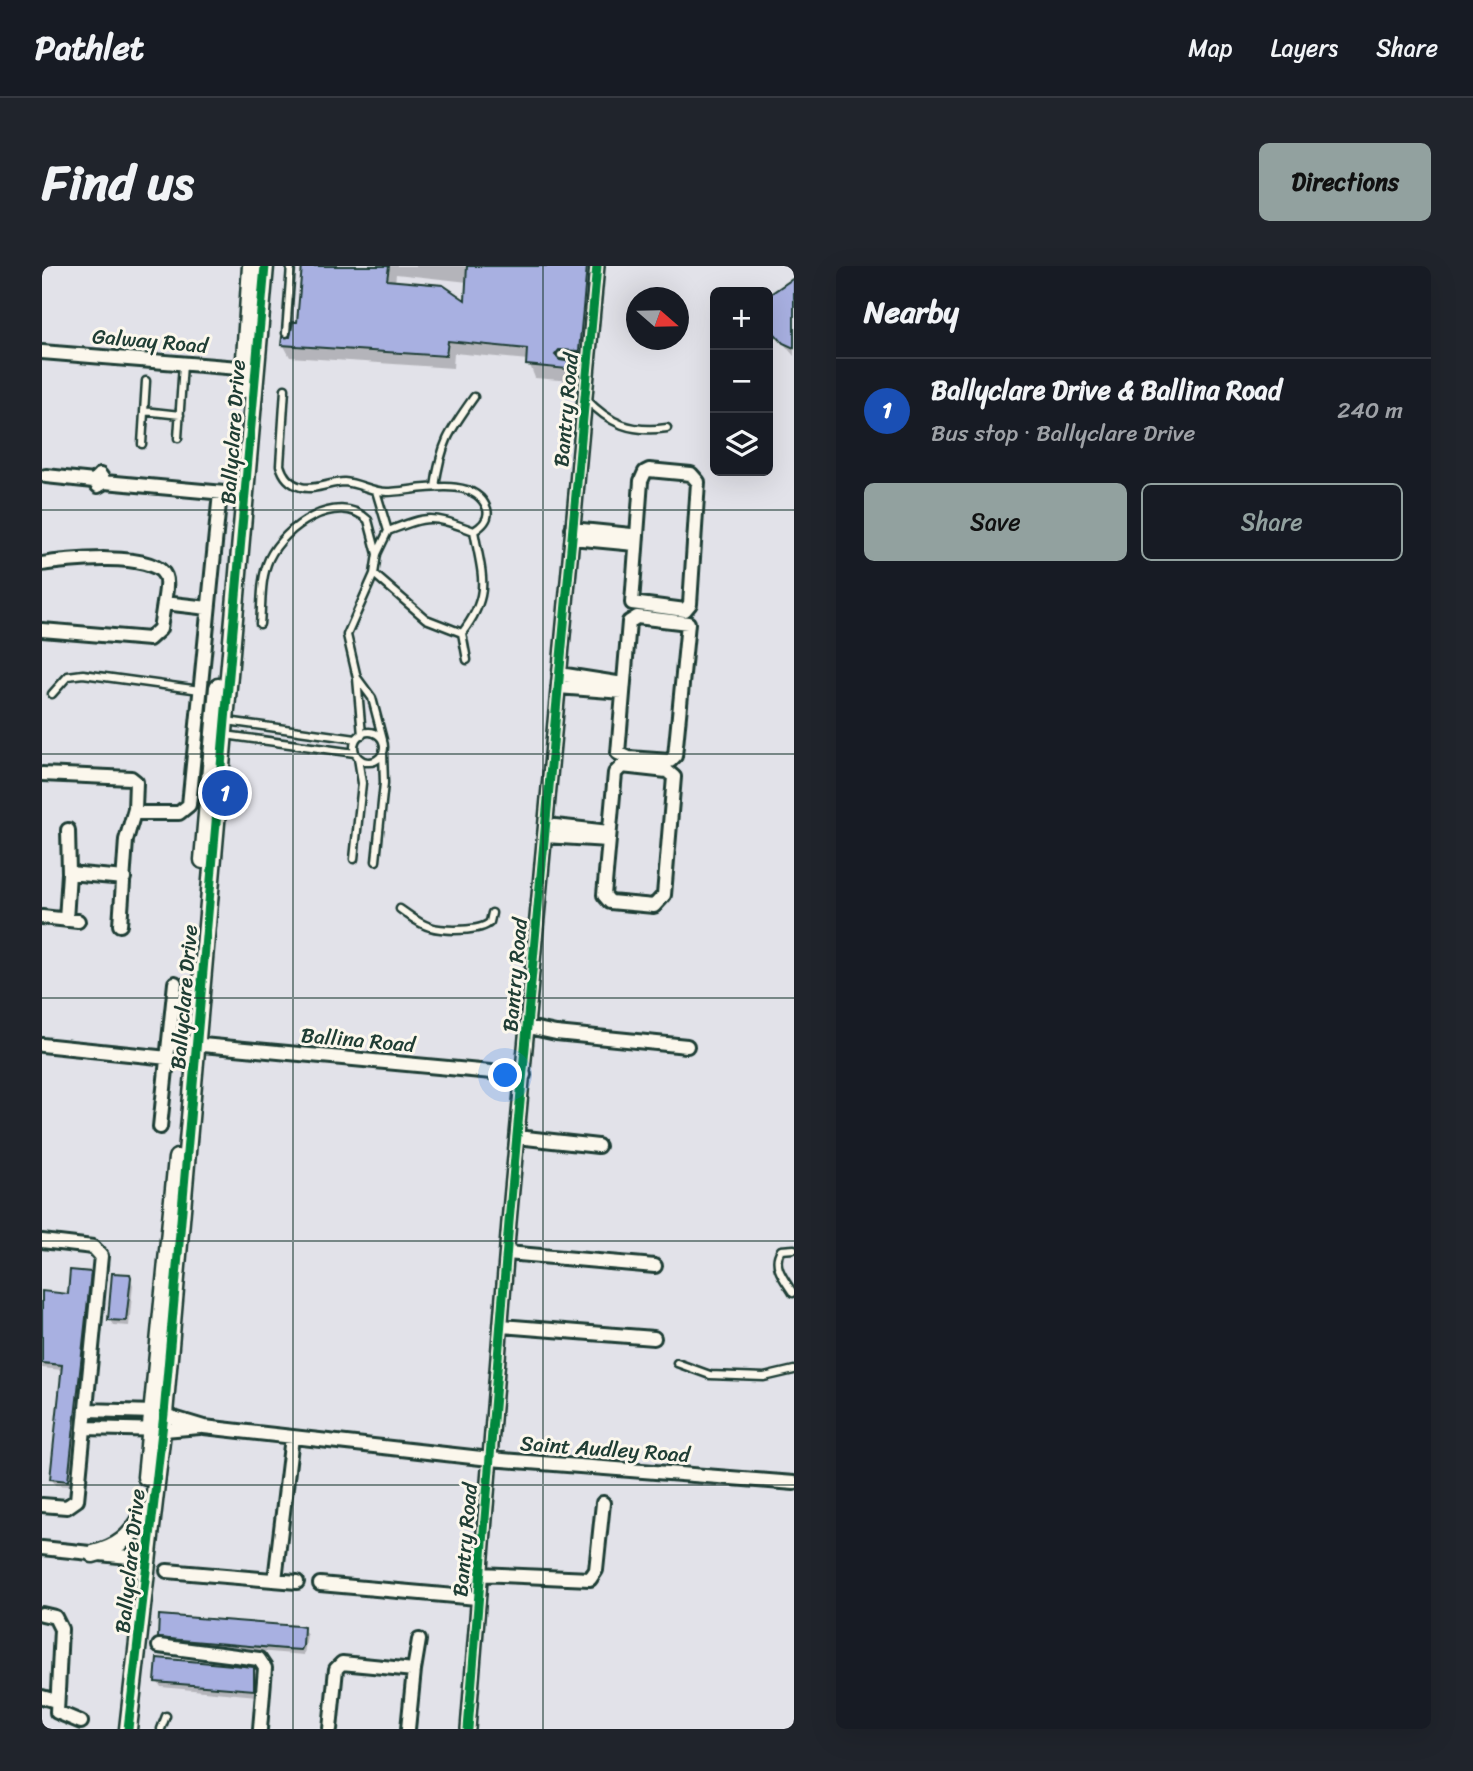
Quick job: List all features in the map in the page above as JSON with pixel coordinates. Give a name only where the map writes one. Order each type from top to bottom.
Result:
[{"type":"street","name":"Ballyclare Drive","points":[[128,1729],[242,495],[250,369],[251,266]]},
{"type":"street","name":"Ballyclare Drive","points":[[250,369],[265,266]]},
{"type":"street","name":"Bantry Road","points":[[468,1729],[517,1138],[597,266]]},
{"type":"street","name":"Galway Road","points":[[42,352],[250,369]]},
{"type":"street","points":[[649,470],[694,476],[698,482],[689,608],[632,603],[635,540],[645,472],[649,470]]},
{"type":"street","points":[[46,476],[242,495]]},
{"type":"street","points":[[134,813],[179,813],[188,808],[220,493]]},
{"type":"street","points":[[572,534],[635,540]]},
{"type":"street","points":[[42,564],[83,559],[146,564],[162,572],[166,578],[160,629],[149,639],[42,630]]},
{"type":"street","points":[[164,603],[208,608]]},
{"type":"street","points":[[637,617],[688,623],[673,760],[619,755],[617,745],[623,688],[629,622],[637,617]]},
{"type":"street","points":[[558,680],[623,688]]},
{"type":"street","points":[[618,768],[673,775],[664,895],[658,904],[613,903],[606,899],[609,836],[618,768]]},
{"type":"street","points":[[42,774],[131,778],[137,784],[134,813],[127,830],[120,925]]},
{"type":"street","points":[[42,917],[72,920],[68,830]]},
{"type":"street","points":[[546,830],[609,836]]},
{"type":"street","points":[[69,873],[124,878]]},
{"type":"street","points":[[160,1128],[175,984]]},
{"type":"street","points":[[528,1032],[687,1046]]},
{"type":"street","name":"Ballina Road","points":[[170,1042],[524,1075]]},
{"type":"street","points":[[42,1045],[168,1058]]},
{"type":"street","points":[[517,1138],[598,1146]]},
{"type":"street","points":[[42,1241],[93,1247],[100,1256],[88,1410],[77,1500],[67,1507],[42,1505]]},
{"type":"street","points":[[507,1253],[655,1266]]},
{"type":"street","points":[[501,1326],[654,1338]]},
{"type":"street","points":[[88,1410],[156,1421]]},
{"type":"street","name":"Ballyclare Drive","points":[[143,1559],[142,1515],[156,1421]]},
{"type":"street","points":[[85,1428],[156,1421]]},
{"type":"street","name":"Saint Audley Road","points":[[156,1421],[490,1459],[794,1483]]},
{"type":"street","points":[[275,1580],[292,1437]]},
{"type":"street","points":[[480,1574],[590,1578],[596,1570],[603,1503]]},
{"type":"street","points":[[93,1554],[109,1550],[133,1533],[142,1515]]},
{"type":"street","points":[[42,1548],[143,1559]]},
{"type":"street","points":[[167,1571],[297,1582]]},
{"type":"street","points":[[320,1584],[477,1598]]},
{"type":"street","points":[[42,1614],[55,1617],[61,1629],[56,1701],[59,1714],[81,1722]]},
{"type":"street","points":[[408,1729],[419,1640]]},
{"type":"street","points":[[159,1646],[259,1659],[265,1668],[260,1729]]},
{"type":"street","points":[[330,1729],[335,1675],[339,1664],[414,1670]]},
{"type":"street","points":[[42,1697],[56,1701]]},
{"type":"lane","points":[[286,332],[292,266]]},
{"type":"lane","points":[[561,355],[588,358]]},
{"type":"lane","points":[[178,438],[183,364]]},
{"type":"lane","points":[[142,444],[146,380]]},
{"type":"lane","points":[[285,389],[280,465],[286,477],[307,488],[346,482],[376,491],[457,488],[480,498],[488,514],[474,531],[484,586],[478,610],[462,633],[467,660]]},
{"type":"lane","points":[[435,487],[440,452],[447,435],[474,397]]},
{"type":"lane","points":[[584,397],[615,424],[645,431],[667,428]]},
{"type":"lane","points":[[144,411],[180,415]]},
{"type":"lane","points":[[354,859],[362,783],[357,755],[357,678],[347,635],[374,574],[377,554],[388,531],[376,491]]},
{"type":"lane","points":[[260,624],[263,575],[268,560],[286,537],[321,513],[343,509],[361,514],[373,534],[377,554]]},
{"type":"lane","points":[[388,531],[421,518],[440,518],[474,531]]},
{"type":"lane","points":[[374,574],[426,619],[462,633]]},
{"type":"lane","points":[[52,694],[68,676],[83,674],[201,690]]},
{"type":"lane","points":[[357,678],[372,698],[381,723],[384,783],[376,861]]},
{"type":"lane","points":[[197,720],[219,728],[357,755],[372,762],[383,753]]},
{"type":"lane","points":[[195,735],[219,728],[359,737],[373,733],[383,743]]},
{"type":"lane","points":[[400,909],[425,926],[444,929],[484,927],[490,922],[492,913]]},
{"type":"lane","points":[[793,1293],[778,1269],[777,1259],[781,1250],[794,1249]]},
{"type":"lane","points":[[677,1363],[710,1375],[764,1377],[794,1370]]},
{"type":"lane","points":[[161,1729],[166,1716]]},
{"type":"building","points":[[302,266],[389,266],[387,280],[443,285],[465,300],[467,266],[587,266],[579,351],[559,350],[555,355],[560,360],[578,363],[578,370],[526,365],[527,349],[448,341],[446,356],[281,345],[282,337],[290,337],[293,322],[297,322]]},
{"type":"building","points":[[794,278],[794,348],[783,343],[773,332],[773,292]]},
{"type":"building","points":[[70,1270],[91,1272],[68,1481],[50,1479],[62,1365],[42,1363],[42,1291],[68,1294]]},
{"type":"building","points":[[112,1273],[130,1274],[131,1277],[126,1321],[108,1320]]},
{"type":"building","points":[[159,1615],[304,1627],[303,1646],[301,1650],[158,1638]]},
{"type":"building","points":[[157,1658],[254,1667],[254,1690],[155,1682]]},
{"type":"cycle path","points":[[128,1729],[164,1414],[265,266]]},
{"type":"cycle path","points":[[468,1729],[509,1222],[597,266]]},
{"type":"place","name":"Ballyclare Drive & Ballina Road","points":[[225,793]]}]
